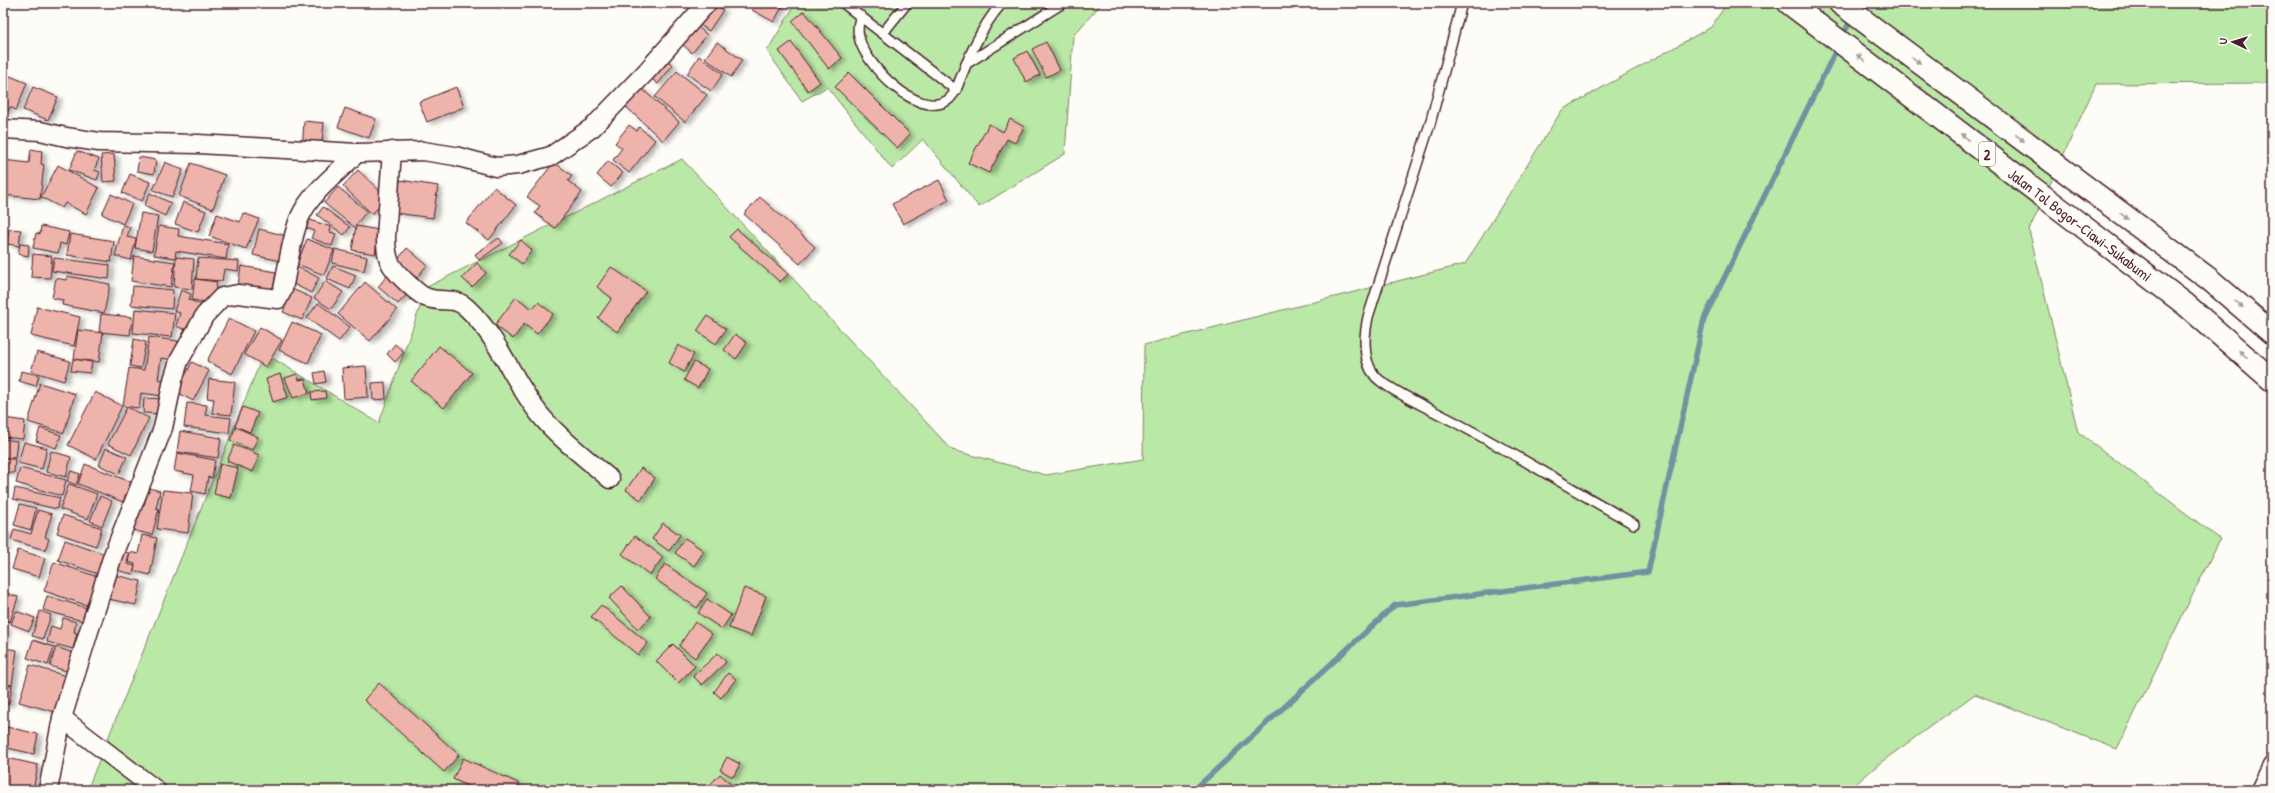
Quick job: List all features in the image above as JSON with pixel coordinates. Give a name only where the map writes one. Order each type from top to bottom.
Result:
[{"type":"highway","name":"Jalan Tol Bogor–Ciawi–Sukabumi","points":[[1789,3],[2185,304],[2272,380]]},
{"type":"highway","name":"2","points":[[1840,3],[2209,279],[2272,333]]},
{"type":"street","points":[[3,129],[40,131],[99,142],[198,144],[357,153],[423,151],[439,153],[496,167],[518,165],[551,156],[578,138],[610,110],[708,3]]},
{"type":"street","points":[[392,151],[386,236],[386,249],[392,266],[426,298],[453,300],[467,308],[500,348],[523,389],[541,416],[563,439],[610,479]]},
{"type":"street","points":[[48,790],[62,718],[113,555],[163,428],[174,375],[179,361],[205,314],[222,297],[238,294],[278,299],[283,290],[298,221],[303,210],[318,191],[357,153]]},
{"type":"street","points":[[62,718],[156,790]]},
{"type":"street","points":[[2260,790],[2272,766]]},
{"type":"lane","points":[[844,3],[956,90]]},
{"type":"lane","points":[[883,33],[907,3]]},
{"type":"lane","points":[[861,16],[858,24],[859,37],[864,51],[881,73],[906,96],[921,102],[936,103],[948,100],[956,90],[966,64],[991,15],[1002,3]]},
{"type":"lane","points":[[966,64],[1063,3]]},
{"type":"lane","points":[[1462,3],[1430,124],[1368,317],[1365,335],[1367,359],[1374,374],[1388,386],[1474,432],[1634,524]]},
{"type":"green space","points":[[796,3],[1102,3],[1073,36],[1065,154],[979,207],[923,139],[892,169],[827,87],[802,101],[767,51]]},
{"type":"green space","points":[[1727,3],[2272,3],[2272,83],[2096,84],[2029,230],[2078,432],[2220,539],[2117,749],[1975,694],[1880,763],[1849,790],[87,790],[264,353],[379,423],[427,287],[682,159],[952,450],[1046,475],[1143,459],[1144,345],[1465,264],[1562,110],[1711,27]]},
{"type":"building","points":[[713,3],[723,10],[709,31],[697,23]]},
{"type":"building","points":[[756,3],[784,3],[774,22],[752,10]]},
{"type":"building","points":[[804,11],[842,58],[829,69],[792,21]]},
{"type":"building","points":[[696,25],[707,35],[692,53],[681,43]]},
{"type":"building","points":[[717,42],[742,60],[731,77],[705,58]]},
{"type":"building","points":[[791,42],[820,82],[808,91],[779,51]]},
{"type":"building","points":[[1046,42],[1060,70],[1046,77],[1032,49]]},
{"type":"building","points":[[1027,51],[1040,75],[1026,82],[1014,58]]},
{"type":"building","points":[[699,56],[723,74],[711,91],[687,74]]},
{"type":"building","points":[[663,57],[673,65],[658,84],[648,76]]},
{"type":"building","points":[[677,71],[707,95],[685,122],[655,97]]},
{"type":"building","points":[[849,73],[910,134],[897,148],[835,87]]},
{"type":"building","points":[[5,74],[27,83],[16,110],[10,107],[7,113],[3,112],[3,79]]},
{"type":"building","points":[[33,87],[58,97],[48,120],[23,110]]},
{"type":"building","points":[[456,87],[464,107],[427,122],[419,102]]},
{"type":"building","points":[[640,87],[679,122],[663,141],[624,105]]},
{"type":"building","points":[[345,108],[376,119],[369,138],[338,127]]},
{"type":"building","points":[[1010,119],[1024,127],[1015,143],[1007,139],[989,173],[968,163],[989,124],[1003,132]]},
{"type":"building","points":[[304,121],[324,123],[321,151],[302,150]]},
{"type":"building","points":[[629,125],[637,131],[639,127],[655,140],[629,173],[613,160],[622,148],[615,143]]},
{"type":"building","points":[[31,149],[42,151],[41,164],[44,165],[40,199],[3,195],[3,160],[29,163]]},
{"type":"building","points":[[77,151],[99,159],[94,170],[100,172],[97,180],[69,170]]},
{"type":"building","points":[[114,154],[116,181],[103,182],[101,155]]},
{"type":"building","points":[[139,157],[156,160],[154,174],[137,171]]},
{"type":"building","points":[[608,161],[623,173],[611,187],[597,175]]},
{"type":"building","points":[[165,162],[183,170],[172,197],[153,190]]},
{"type":"building","points":[[554,162],[572,176],[568,181],[582,192],[555,228],[535,213],[540,206],[527,197]]},
{"type":"building","points":[[191,163],[225,175],[213,209],[179,196]]},
{"type":"building","points":[[58,165],[99,188],[86,214],[65,203],[62,208],[41,197]]},
{"type":"building","points":[[358,170],[387,198],[372,214],[343,186]]},
{"type":"building","points":[[130,174],[150,182],[142,201],[122,193]]},
{"type":"building","points":[[400,180],[438,186],[433,218],[395,213]]},
{"type":"building","points":[[939,180],[949,200],[903,224],[892,204]]},
{"type":"building","points":[[338,187],[367,211],[354,227],[324,203]]},
{"type":"building","points":[[494,187],[516,205],[489,240],[466,223]]},
{"type":"building","points":[[150,193],[171,203],[165,216],[144,206]]},
{"type":"building","points":[[111,194],[132,204],[123,224],[102,214]]},
{"type":"building","points":[[760,197],[815,247],[800,264],[744,214]]},
{"type":"building","points":[[183,202],[206,211],[198,232],[175,224]]},
{"type":"building","points":[[323,207],[350,227],[344,235],[317,215]]},
{"type":"building","points":[[141,213],[158,216],[152,251],[135,248]]},
{"type":"building","points":[[243,213],[259,219],[246,249],[209,236],[217,214],[240,222]]},
{"type":"building","points":[[307,219],[331,227],[330,232],[336,234],[332,246],[311,238],[314,231],[304,227]]},
{"type":"building","points":[[123,225],[130,227],[127,237],[136,239],[131,260],[115,256]]},
{"type":"building","points":[[41,226],[69,232],[66,245],[60,243],[58,253],[33,248],[36,233],[40,234]]},
{"type":"building","points":[[159,226],[179,229],[178,236],[228,244],[226,259],[176,251],[175,258],[154,255]]},
{"type":"building","points":[[356,226],[379,230],[375,254],[352,250]]},
{"type":"building","points":[[9,229],[21,230],[19,246],[7,244]]},
{"type":"building","points":[[259,229],[287,236],[281,261],[253,255]]},
{"type":"building","points":[[737,229],[788,274],[780,282],[729,237]]},
{"type":"building","points":[[70,234],[114,241],[111,262],[67,255]]},
{"type":"building","points":[[499,238],[503,243],[479,260],[475,254]]},
{"type":"building","points":[[307,239],[334,250],[324,275],[297,264]]},
{"type":"building","points":[[521,240],[532,250],[522,264],[509,254]]},
{"type":"building","points":[[20,244],[29,245],[28,256],[18,254]]},
{"type":"building","points":[[407,248],[427,265],[415,280],[395,263]]},
{"type":"building","points":[[335,249],[367,257],[364,271],[332,263]]},
{"type":"building","points":[[33,254],[52,256],[50,278],[31,277]]},
{"type":"building","points":[[134,256],[175,262],[171,287],[131,281]]},
{"type":"building","points":[[176,257],[194,259],[192,289],[174,287]]},
{"type":"building","points":[[54,258],[110,265],[109,279],[52,271]]},
{"type":"building","points":[[198,258],[239,261],[238,271],[224,269],[222,281],[196,279]]},
{"type":"building","points":[[477,263],[486,273],[472,287],[462,278]]},
{"type":"building","points":[[241,266],[276,272],[272,297],[237,291]]},
{"type":"building","points":[[333,266],[356,275],[350,289],[327,279]]},
{"type":"building","points":[[298,267],[319,278],[311,293],[290,282]]},
{"type":"building","points":[[611,267],[646,291],[617,332],[598,318],[612,298],[597,287]]},
{"type":"building","points":[[389,273],[410,291],[398,304],[378,287]]},
{"type":"building","points":[[67,276],[110,284],[104,313],[62,305],[63,300],[52,298],[56,278],[66,280]]},
{"type":"building","points":[[195,279],[217,282],[213,303],[192,300]]},
{"type":"building","points":[[325,281],[343,292],[331,309],[314,298]]},
{"type":"building","points":[[365,282],[397,310],[370,341],[338,314]]},
{"type":"building","points":[[133,286],[173,290],[172,309],[131,305]]},
{"type":"building","points":[[292,289],[312,298],[302,320],[283,312]]},
{"type":"building","points":[[181,290],[191,294],[189,300],[203,305],[193,333],[176,326],[180,313],[174,311]]},
{"type":"building","points":[[516,297],[532,309],[538,302],[553,314],[537,334],[524,324],[513,339],[495,325]]},
{"type":"building","points":[[318,303],[350,327],[339,341],[307,318]]},
{"type":"building","points":[[37,307],[80,317],[74,346],[31,336]]},
{"type":"building","points":[[135,309],[175,313],[172,337],[133,333]]},
{"type":"building","points":[[101,314],[132,317],[130,335],[99,332]]},
{"type":"building","points":[[707,316],[726,329],[716,344],[697,331]]},
{"type":"building","points":[[229,318],[254,331],[232,374],[207,361]]},
{"type":"building","points":[[292,322],[321,335],[308,363],[279,350]]},
{"type":"building","points":[[260,327],[282,340],[266,367],[244,354]]},
{"type":"building","points":[[78,330],[103,333],[99,362],[74,359]]},
{"type":"building","points":[[735,334],[747,343],[736,359],[724,350]]},
{"type":"building","points":[[149,337],[178,341],[175,360],[161,358],[158,379],[166,381],[163,396],[141,393],[139,408],[123,406],[129,368],[144,370]]},
{"type":"building","points":[[134,339],[146,342],[141,368],[130,366]]},
{"type":"building","points":[[395,344],[404,352],[395,362],[387,354]]},
{"type":"building","points":[[678,345],[694,354],[684,372],[669,363]]},
{"type":"building","points":[[439,346],[472,373],[444,408],[411,381]]},
{"type":"building","points":[[37,352],[70,361],[64,381],[31,371]]},
{"type":"building","points":[[73,359],[92,362],[90,373],[71,371]]},
{"type":"building","points":[[192,362],[209,371],[193,401],[177,392]]},
{"type":"building","points":[[694,362],[708,369],[698,388],[684,380]]},
{"type":"building","points":[[366,366],[368,397],[344,399],[342,368]]},
{"type":"building","points":[[21,371],[39,375],[36,386],[19,381]]},
{"type":"building","points":[[324,371],[326,382],[316,384],[314,373]]},
{"type":"building","points":[[280,374],[288,397],[273,402],[266,379]]},
{"type":"building","points":[[297,374],[299,380],[305,379],[309,393],[293,398],[285,378]]},
{"type":"building","points":[[209,379],[235,382],[231,415],[212,413],[214,399],[207,398]]},
{"type":"building","points":[[385,382],[386,399],[373,400],[372,383]]},
{"type":"building","points":[[40,383],[75,394],[64,433],[28,422]]},
{"type":"building","points":[[325,391],[326,398],[312,400],[311,392]]},
{"type":"building","points":[[95,392],[122,406],[96,459],[68,445]]},
{"type":"building","points":[[144,398],[164,399],[163,414],[143,413]]},
{"type":"building","points":[[187,403],[207,405],[205,415],[231,418],[229,433],[184,427]]},
{"type":"building","points":[[127,407],[149,418],[131,455],[108,444]]},
{"type":"building","points":[[243,407],[258,413],[250,432],[235,426]]},
{"type":"building","points":[[3,418],[25,421],[23,439],[3,437]]},
{"type":"building","points":[[236,427],[258,437],[252,450],[230,440]]},
{"type":"building","points":[[40,428],[61,435],[56,448],[36,441]]},
{"type":"building","points":[[180,431],[221,438],[218,458],[177,452]]},
{"type":"building","points":[[3,439],[17,441],[15,458],[3,457]]},
{"type":"building","points":[[24,442],[47,448],[42,469],[18,463]]},
{"type":"building","points":[[234,445],[259,455],[253,472],[227,461]]},
{"type":"building","points":[[106,448],[127,457],[119,474],[99,465]]},
{"type":"building","points":[[51,451],[71,457],[66,477],[46,472]]},
{"type":"building","points":[[177,453],[215,460],[212,478],[208,477],[205,494],[191,491],[194,475],[174,471]]},
{"type":"building","points":[[3,459],[15,459],[14,473],[3,473]]},
{"type":"building","points":[[85,464],[131,482],[123,502],[78,484]]},
{"type":"building","points":[[220,464],[238,468],[231,498],[214,494]]},
{"type":"building","points":[[20,468],[66,480],[62,496],[16,483]]},
{"type":"building","points":[[641,468],[655,478],[641,500],[626,490]]},
{"type":"building","points":[[71,471],[80,474],[76,485],[67,481]]},
{"type":"building","points":[[69,484],[97,494],[88,519],[60,509]]},
{"type":"building","points":[[15,488],[60,498],[57,509],[13,499]]},
{"type":"building","points":[[149,488],[160,491],[156,508],[159,509],[152,535],[129,529],[135,503],[144,505]]},
{"type":"building","points":[[163,490],[193,493],[188,533],[157,529]]},
{"type":"building","points":[[100,496],[112,501],[102,526],[90,521]]},
{"type":"building","points":[[20,504],[36,508],[31,530],[14,525]]},
{"type":"building","points":[[38,510],[52,514],[45,537],[49,539],[45,550],[11,540],[14,529],[31,534]]},
{"type":"building","points":[[63,515],[102,528],[96,546],[57,533]]},
{"type":"building","points":[[663,523],[680,535],[669,551],[652,539]]},
{"type":"building","points":[[3,531],[8,532],[5,549],[3,549]]},
{"type":"building","points":[[142,535],[157,538],[150,575],[134,571],[135,564],[128,562],[130,552],[138,554]]},
{"type":"building","points":[[635,536],[663,557],[650,575],[622,554]]},
{"type":"building","points":[[685,538],[704,551],[694,566],[675,553]]},
{"type":"building","points":[[65,540],[105,554],[98,574],[58,560]]},
{"type":"building","points":[[18,550],[45,558],[39,577],[12,569]]},
{"type":"building","points":[[118,551],[129,553],[127,564],[135,566],[133,574],[115,570]]},
{"type":"building","points":[[54,562],[98,577],[89,606],[44,591]]},
{"type":"building","points":[[665,564],[707,593],[697,608],[655,579]]},
{"type":"building","points":[[110,574],[141,581],[136,605],[104,598]]},
{"type":"building","points":[[622,586],[651,617],[638,629],[609,598]]},
{"type":"building","points":[[744,588],[766,596],[751,636],[729,628]]},
{"type":"building","points":[[3,592],[18,597],[10,622],[3,620]]},
{"type":"building","points":[[47,596],[87,608],[83,621],[43,610]]},
{"type":"building","points":[[707,599],[731,615],[722,629],[698,613]]},
{"type":"building","points":[[601,605],[648,643],[638,655],[591,617]]},
{"type":"building","points":[[16,611],[35,618],[29,631],[11,624]]},
{"type":"building","points":[[40,611],[51,615],[43,639],[32,636]]},
{"type":"building","points":[[63,618],[76,622],[74,632],[77,633],[73,649],[47,642],[51,626],[60,629]]},
{"type":"building","points":[[695,622],[712,634],[695,658],[679,646]]},
{"type":"building","points":[[3,626],[7,626],[5,641],[3,641]]},
{"type":"building","points":[[33,640],[54,647],[48,665],[27,658]]},
{"type":"building","points":[[673,644],[695,666],[678,683],[656,661]]},
{"type":"building","points":[[56,647],[79,655],[73,673],[50,666]]},
{"type":"building","points":[[3,648],[17,650],[12,685],[3,684]]},
{"type":"building","points":[[718,653],[726,662],[702,685],[693,676]]},
{"type":"building","points":[[30,665],[66,676],[55,712],[19,702]]},
{"type":"building","points":[[728,673],[736,679],[721,698],[714,692]]},
{"type":"building","points":[[379,683],[459,755],[444,772],[364,700]]},
{"type":"building","points":[[3,685],[12,686],[9,704],[3,704]]},
{"type":"building","points":[[7,727],[38,734],[34,754],[3,747]]},
{"type":"building","points":[[3,757],[38,765],[33,790],[3,790]]},
{"type":"building","points":[[727,757],[740,764],[733,777],[720,770]]},
{"type":"building","points":[[463,758],[520,784],[517,790],[476,790],[453,779]]},
{"type":"building","points":[[720,774],[732,785],[727,790],[705,790]]},
{"type":"building","points":[[1729,784],[1729,790],[1705,790],[1704,787]]},
{"type":"waterway","points":[[1842,37],[1852,18]]},
{"type":"waterway","points":[[1194,790],[1395,605],[1648,572],[1704,319],[1838,46]]}]
